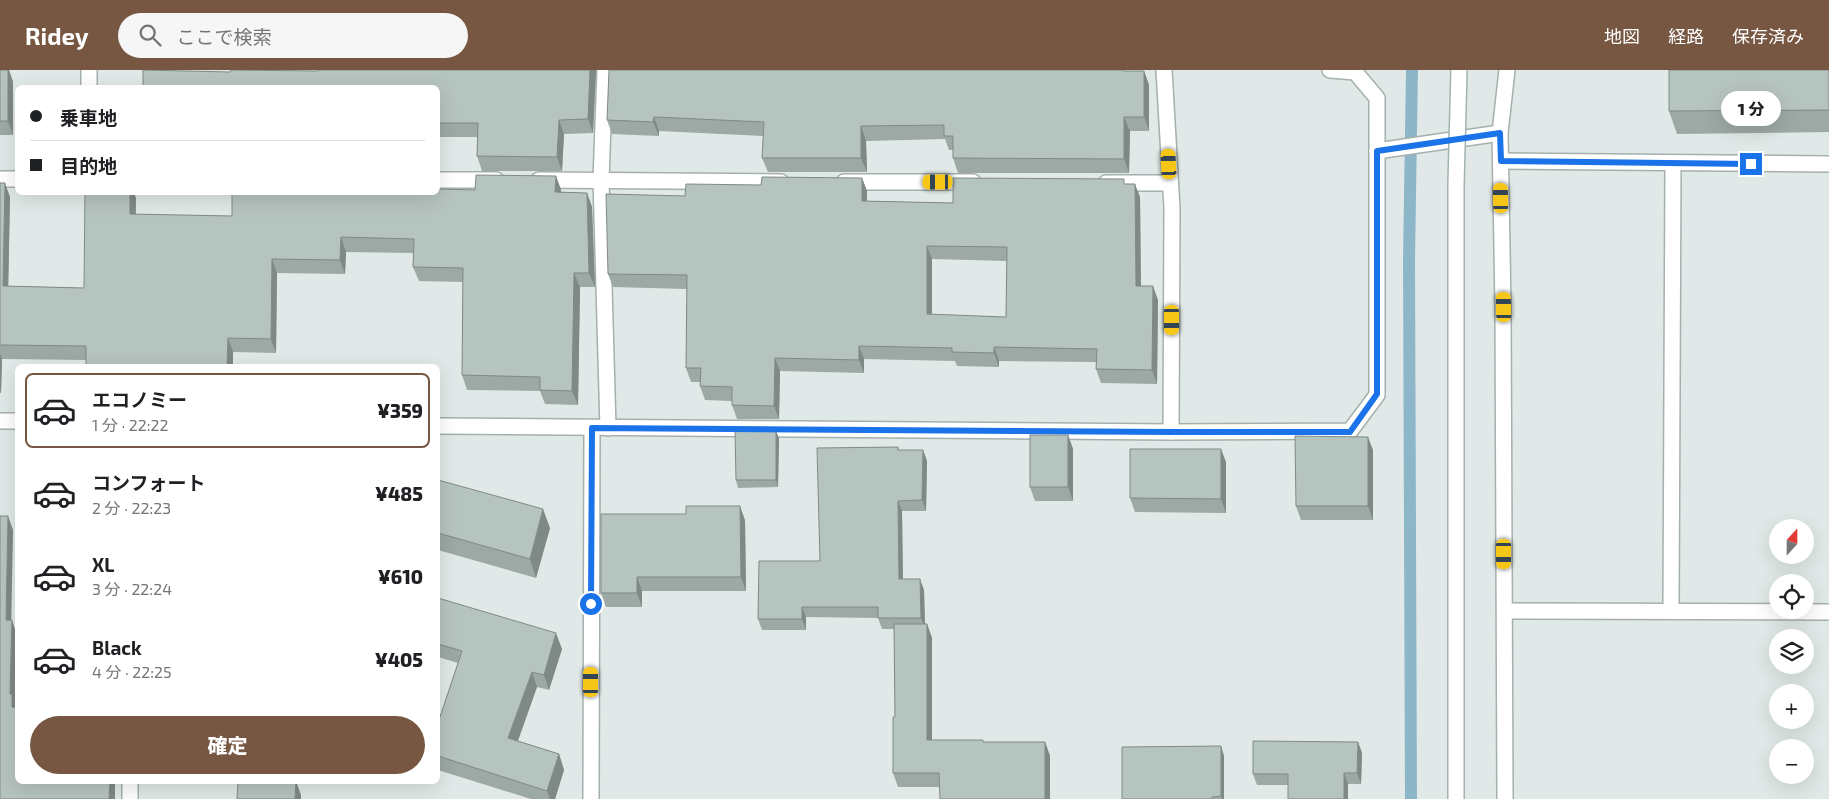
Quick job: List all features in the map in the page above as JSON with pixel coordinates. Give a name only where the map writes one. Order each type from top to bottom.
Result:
[{"type":"street","points":[[89,70],[90,85]]},
{"type":"street","points":[[605,70],[601,180],[608,428]]},
{"type":"street","points":[[1164,70],[1172,208],[1172,432]]},
{"type":"street","points":[[440,426],[1350,432],[1377,394],[1377,98],[1355,72],[1330,70]]},
{"type":"street","points":[[1456,799],[1456,184],[1459,70]]},
{"type":"street","points":[[1505,799],[1504,307],[1500,133],[1507,70]]},
{"type":"street","points":[[1377,151],[1500,133]]},
{"type":"street","points":[[1501,161],[1829,164]]},
{"type":"street","points":[[1671,612],[1673,163]]},
{"type":"street","points":[[0,179],[15,179]]},
{"type":"street","points":[[440,180],[796,182]]},
{"type":"street","points":[[825,182],[983,182]]},
{"type":"street","points":[[1091,183],[1170,183]]},
{"type":"street","points":[[0,421],[15,421]]},
{"type":"street","points":[[591,799],[592,428]]},
{"type":"street","points":[[1505,611],[1829,612]]},
{"type":"street","points":[[130,784],[130,799]]},
{"type":"building","points":[[0,70],[8,70],[8,121],[0,121]]},
{"type":"building","points":[[143,70],[230,72],[231,70],[590,70],[588,119],[559,120],[557,157],[477,156],[478,123],[440,123],[440,85],[143,85]]},
{"type":"building","points":[[609,70],[1144,71],[1144,117],[1124,117],[1124,159],[953,158],[953,136],[944,136],[944,125],[861,126],[861,158],[762,158],[764,122],[654,117],[653,122],[607,120]]},
{"type":"building","points":[[1669,70],[1829,70],[1829,110],[1669,111]]},
{"type":"building","points":[[476,175],[556,176],[555,192],[587,193],[589,273],[574,273],[572,391],[540,390],[540,377],[462,375],[463,268],[413,267],[414,239],[341,237],[340,260],[272,259],[271,339],[228,338],[227,364],[86,364],[86,346],[0,345],[0,183],[5,183],[3,286],[84,288],[85,195],[130,195],[130,214],[232,216],[232,195],[440,195],[440,189],[475,190]]},
{"type":"building","points":[[762,177],[862,178],[862,201],[953,203],[953,178],[1124,179],[1124,184],[1135,184],[1136,286],[1153,286],[1152,370],[1096,369],[1097,349],[994,347],[994,353],[952,352],[952,348],[859,346],[859,360],[775,358],[774,406],[732,405],[732,387],[700,386],[701,368],[686,368],[687,275],[608,274],[606,194],[685,196],[686,184],[761,185]],"holes":[[[927,246],[1007,247],[1006,317],[927,314]]]},
{"type":"building","points":[[735,430],[776,431],[776,480],[736,480]]},
{"type":"building","points":[[1030,435],[1068,435],[1068,487],[1030,487]]},
{"type":"building","points":[[1295,436],[1368,437],[1368,506],[1296,506]]},
{"type":"building","points":[[898,447],[898,450],[923,450],[922,500],[898,501],[899,579],[920,579],[921,618],[878,618],[878,607],[802,607],[802,619],[758,619],[759,561],[820,561],[817,448]]},
{"type":"building","points":[[1130,449],[1221,449],[1221,499],[1130,498]]},
{"type":"building","points":[[440,481],[543,509],[530,559],[440,534]]},
{"type":"building","points":[[686,506],[740,506],[741,577],[637,577],[637,593],[601,593],[601,514],[686,514]]},
{"type":"building","points":[[0,516],[8,516],[6,620],[12,620],[10,694],[12,694],[12,707],[15,708],[15,784],[110,784],[109,799],[0,799]]},
{"type":"building","points":[[440,599],[556,633],[544,675],[532,672],[508,738],[559,754],[547,791],[440,757],[440,717],[462,651],[440,645]]},
{"type":"building","points":[[894,624],[927,624],[927,740],[1045,742],[1045,799],[940,799],[939,773],[893,773],[893,717],[895,717]]},
{"type":"building","points":[[1253,741],[1358,742],[1357,773],[1344,773],[1344,799],[1288,799],[1288,774],[1253,774]]},
{"type":"building","points":[[1221,746],[1221,796],[1212,797],[1212,799],[1122,799],[1122,747]]},
{"type":"building","points":[[238,784],[296,784],[295,799],[237,799]]},
{"type":"waterway","points":[[1411,799],[1409,260],[1412,70]]},
{"type":"route","points":[[591,604],[592,428],[1350,432],[1377,394],[1377,151],[1500,133],[1501,161],[1751,164]]}]
